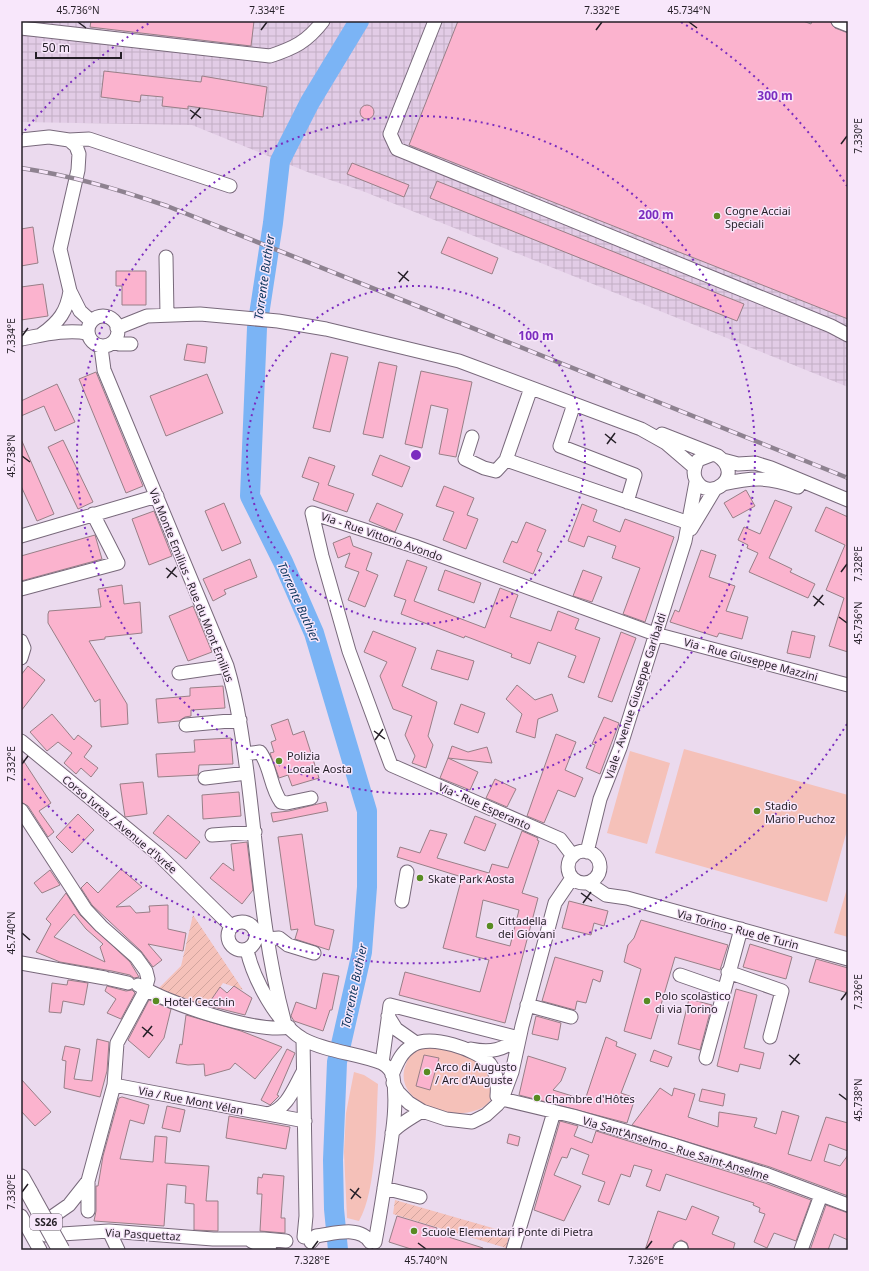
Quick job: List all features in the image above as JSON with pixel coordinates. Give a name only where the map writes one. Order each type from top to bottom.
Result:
[{"type":"main road","name":"SS26","points":[[21,1178],[61,1250]]},
{"type":"street","points":[[21,28],[270,56],[296,47],[316,31],[324,21]]},
{"type":"street","points":[[435,21],[390,134],[397,149],[831,326],[848,335]]},
{"type":"street","points":[[838,21],[848,25]]},
{"type":"street","points":[[21,140],[49,137],[69,140],[88,140],[230,186]]},
{"type":"street","points":[[41,335],[51,328],[65,313],[70,291],[69,275],[60,249],[78,170],[80,154],[76,146],[69,140]]},
{"type":"street","points":[[166,257],[168,314]]},
{"type":"street","points":[[21,339],[41,335],[78,332],[89,327],[99,316],[108,317],[118,328],[118,333],[114,342],[101,347],[92,342],[89,327],[70,291]]},
{"type":"street","points":[[118,328],[147,316],[168,314],[200,314],[278,321],[305,325],[459,361],[640,429],[666,443],[694,467]]},
{"type":"street","points":[[114,342],[119,344],[131,344]]},
{"type":"street","name":"Via Monte Emilius - Rue du Mont Emilius","points":[[101,347],[104,370],[227,666],[236,695],[255,832],[266,939],[286,1024]]},
{"type":"street","points":[[472,437],[465,459],[484,468],[496,471],[506,460],[531,388]]},
{"type":"street","points":[[574,404],[560,446],[635,475],[627,502]]},
{"type":"street","points":[[640,429],[654,431],[738,464],[755,463],[770,468],[848,500]]},
{"type":"street","points":[[717,457],[702,457],[694,467],[693,473],[696,482],[702,487],[719,486],[750,478],[769,480],[798,488],[848,510]]},
{"type":"street","points":[[717,457],[728,472],[719,486]]},
{"type":"street","points":[[506,460],[689,523]]},
{"type":"street","points":[[769,480],[775,478],[786,480],[848,505]]},
{"type":"street","name":"Viale - Avenue Giuseppe Garibaldi","points":[[588,852],[600,799],[620,748],[685,541],[696,482]]},
{"type":"street","name":"Viale - Avenue Giuseppe Garibaldi","points":[[685,541],[719,486]]},
{"type":"street","points":[[21,536],[157,496]]},
{"type":"street","name":"Via - Rue Vittorio Avondo","points":[[391,765],[349,651],[322,556],[312,512],[417,547],[655,634]]},
{"type":"street","points":[[21,589],[118,563],[93,514]]},
{"type":"street","name":"Via - Rue Giuseppe Mazzini","points":[[655,634],[848,684]]},
{"type":"street","points":[[21,641],[24,648],[21,658]]},
{"type":"street","points":[[179,673],[227,666]]},
{"type":"street","points":[[186,726],[240,720]]},
{"type":"street","name":"Corso Ivrea / Avenue d'Ivrée","points":[[21,741],[158,854],[232,927]]},
{"type":"street","points":[[245,754],[260,752],[264,758],[277,796],[281,802],[287,803],[312,798]]},
{"type":"street","name":"Via - Rue Esperanto","points":[[391,765],[560,840],[573,856]]},
{"type":"street","points":[[205,778],[247,773]]},
{"type":"street","points":[[21,810],[86,910],[101,926],[136,956],[146,971],[148,979],[137,986],[117,1043],[114,1086],[88,1181],[88,1211]]},
{"type":"street","points":[[212,835],[255,832]]},
{"type":"street","points":[[580,852],[588,852],[593,854],[600,862],[599,874],[597,878],[588,883],[582,883],[572,878],[568,866],[573,856],[580,852]]},
{"type":"street","points":[[402,901],[407,872]]},
{"type":"street","name":"Via Torino - Rue de Turin","points":[[599,874],[609,887],[627,898]]},
{"type":"street","points":[[247,950],[254,971],[269,1000],[286,1024],[303,1039],[378,1061],[387,1067],[404,1098],[422,1111],[446,1119],[472,1122],[491,1112],[502,1099],[512,1072],[527,1005],[555,903],[572,878]]},
{"type":"street","name":"Via Torino - Rue de Turin","points":[[588,883],[606,895],[627,898],[848,959]]},
{"type":"street","points":[[249,925],[262,900]]},
{"type":"street","points":[[241,922],[253,928],[256,935],[255,942],[247,950],[236,949],[230,944],[228,938],[229,930],[241,922]]},
{"type":"street","points":[[706,1058],[723,990],[741,929]]},
{"type":"street","points":[[266,939],[280,938],[288,945],[314,953]]},
{"type":"street","points":[[21,964],[108,979],[137,986],[170,1000],[261,1028],[279,1029],[286,1024]]},
{"type":"street","points":[[728,972],[782,991],[770,1037]]},
{"type":"street","points":[[680,975],[723,990]]},
{"type":"street","points":[[527,1005],[571,1017]]},
{"type":"street","points":[[389,1011],[519,1038]]},
{"type":"street","points":[[389,1011],[396,1029],[416,1043]]},
{"type":"street","points":[[378,1061],[389,1011]]},
{"type":"street","points":[[375,1247],[392,1133],[394,1103],[393,1079],[401,1056],[416,1043],[429,1041],[483,1051],[498,1051],[509,1046],[519,1038]]},
{"type":"street","points":[[303,1039],[306,1216],[311,1241]]},
{"type":"street","points":[[466,1048],[490,1064],[497,1080],[497,1096],[502,1099]]},
{"type":"street","points":[[268,1114],[281,1108],[291,1096],[304,1070]]},
{"type":"street","name":"Via / Rue Mont Vélan","points":[[114,1086],[305,1121]]},
{"type":"street","name":"Via Sant'Anselmo - Rue Saint-Anselme","points":[[502,1099],[670,1144],[848,1205]]},
{"type":"street","points":[[392,1133],[395,1129],[401,1127],[422,1111]]},
{"type":"street","points":[[513,1250],[554,1112]]},
{"type":"street","points":[[35,1236],[46,1222],[69,1205],[88,1181]]},
{"type":"street","points":[[384,1188],[420,1197]]},
{"type":"street","points":[[801,1250],[821,1195]]},
{"type":"street","points":[[21,1216],[35,1236],[40,1250]]},
{"type":"street","points":[[109,1231],[118,1250]]},
{"type":"street","name":"Via Pasquettaz","points":[[35,1236],[109,1231],[213,1244],[264,1239],[283,1245],[294,1236],[311,1241],[358,1232],[367,1237],[375,1247]]},
{"type":"street","name":"Via Pasquettaz","points":[[248,1240],[270,1250]]},
{"type":"shaded area","name":"Cogne Acciai Speciali","points":[[21,21],[848,21],[848,387],[365,192],[310,173],[192,125],[21,122]]},
{"type":"shaded area","name":"Stadio Mario Puchoz","points":[[684,749],[848,795],[848,827],[827,902],[655,853]]},
{"type":"shaded area","points":[[630,751],[670,763],[647,844],[607,833]]},
{"type":"shaded area","points":[[848,885],[848,937],[834,933]]},
{"type":"shaded area","points":[[193,915],[243,990],[223,983],[210,1002],[213,1007],[208,1017],[153,994],[181,966]]},
{"type":"shaded area","points":[[425,1047],[462,1053],[483,1064],[488,1069],[492,1082],[492,1097],[490,1101],[479,1109],[461,1113],[440,1110],[419,1101],[411,1094],[405,1085],[404,1075],[406,1064],[411,1055]]},
{"type":"shaded area","points":[[354,1072],[364,1075],[378,1084],[376,1135],[372,1174],[365,1208],[359,1221],[347,1218],[344,1152],[346,1113]]},
{"type":"shaded area","points":[[395,1200],[510,1233],[506,1248],[393,1214]]},
{"type":"building","points":[[91,21],[254,21],[251,46],[90,27]]},
{"type":"building","name":"Cogne Acciai Speciali","points":[[458,21],[803,21],[811,24],[812,21],[830,21],[835,28],[848,33],[848,319],[409,145]]},
{"type":"building","points":[[104,71],[201,82],[202,76],[267,87],[263,117],[188,106],[188,109],[162,106],[163,97],[141,95],[140,102],[101,97]]},
{"type":"building","points":[[367,105],[372,107],[374,112],[372,117],[367,119],[362,117],[360,112],[362,107]]},
{"type":"building","points":[[352,163],[409,185],[404,197],[347,174]]},
{"type":"building","points":[[437,181],[744,304],[737,321],[430,198]]},
{"type":"building","points":[[33,227],[38,263],[21,266],[21,229]]},
{"type":"building","points":[[448,237],[498,258],[492,274],[441,253]]},
{"type":"building","points":[[116,271],[146,271],[146,305],[122,305],[122,286],[116,286]]},
{"type":"building","points":[[43,284],[48,316],[21,320],[21,287]]},
{"type":"building","points":[[187,344],[207,347],[205,363],[184,360]]},
{"type":"building","points":[[331,353],[348,357],[330,432],[313,428]]},
{"type":"building","points":[[379,362],[397,366],[383,438],[363,434]]},
{"type":"building","points":[[421,371],[472,382],[456,457],[439,454],[448,409],[431,405],[422,448],[405,444]]},
{"type":"building","points":[[96,372],[143,486],[126,493],[79,379]]},
{"type":"building","points":[[207,374],[223,413],[166,436],[150,396]]},
{"type":"building","points":[[57,384],[75,422],[55,431],[44,406],[21,416],[21,401]]},
{"type":"building","points":[[21,439],[54,514],[37,521],[21,486]]},
{"type":"building","points":[[63,440],[93,502],[78,509],[48,447]]},
{"type":"building","points":[[380,455],[410,467],[402,487],[372,475]]},
{"type":"building","points":[[309,457],[335,466],[328,485],[354,494],[347,512],[313,500],[319,483],[302,477]]},
{"type":"building","points":[[444,486],[474,498],[467,515],[478,519],[466,549],[443,540],[454,512],[436,506]]},
{"type":"building","points":[[746,490],[755,506],[733,518],[724,503]]},
{"type":"building","points":[[775,500],[792,507],[769,558],[792,569],[790,572],[815,584],[808,598],[749,572],[758,553],[747,548],[748,545],[738,540],[744,527],[760,534]]},
{"type":"building","points":[[224,503],[241,543],[222,551],[205,511]]},
{"type":"building","points":[[377,503],[403,514],[395,532],[369,521]]},
{"type":"building","points":[[582,504],[597,510],[593,521],[620,532],[625,519],[674,537],[645,622],[623,614],[640,568],[612,558],[616,546],[588,536],[584,547],[568,541]]},
{"type":"building","points":[[826,507],[848,517],[848,652],[829,646],[844,598],[826,590],[845,545],[815,531]]},
{"type":"building","points":[[154,511],[172,556],[149,565],[132,519]]},
{"type":"building","points":[[526,522],[546,530],[537,551],[542,553],[533,574],[503,562],[512,541],[517,543]]},
{"type":"building","points":[[95,535],[102,559],[21,581],[21,556]]},
{"type":"building","points":[[350,536],[353,546],[372,553],[366,570],[378,575],[365,607],[348,600],[359,572],[345,567],[350,553],[338,558],[333,543]]},
{"type":"building","points":[[701,550],[716,555],[709,577],[735,586],[726,611],[748,617],[742,639],[719,633],[717,637],[670,622],[675,610],[679,612]]},
{"type":"building","points":[[250,559],[257,577],[224,590],[226,594],[213,601],[203,579]]},
{"type":"building","points":[[407,560],[427,567],[414,601],[485,628],[500,588],[518,595],[510,617],[551,631],[558,611],[579,619],[575,629],[600,638],[584,683],[568,677],[576,656],[538,642],[530,664],[511,657],[512,654],[465,636],[464,638],[401,614],[406,600],[394,596]]},
{"type":"building","points":[[445,570],[481,583],[474,603],[438,590]]},
{"type":"building","points":[[583,570],[602,577],[592,602],[573,596]]},
{"type":"building","points":[[122,585],[124,604],[140,602],[142,633],[105,637],[105,639],[89,641],[127,704],[128,724],[101,727],[100,699],[95,702],[48,623],[48,614],[49,611],[101,607],[98,589]]},
{"type":"building","points":[[193,606],[212,652],[188,661],[169,616]]},
{"type":"building","points":[[373,631],[416,648],[402,686],[437,702],[428,736],[433,745],[426,768],[412,763],[415,756],[405,735],[412,716],[393,709],[380,676],[387,662],[364,652]]},
{"type":"building","points":[[792,631],[815,636],[810,658],[787,653]]},
{"type":"building","points":[[621,632],[636,638],[612,702],[598,697]]},
{"type":"building","points":[[437,650],[474,661],[468,680],[431,669]]},
{"type":"building","points":[[28,666],[45,680],[21,711],[21,675]]},
{"type":"building","points":[[517,685],[535,700],[552,694],[558,711],[538,719],[535,738],[516,732],[522,714],[506,699]]},
{"type":"building","points":[[223,686],[225,708],[191,710],[191,716],[185,717],[179,721],[158,723],[156,699],[190,696],[190,688]]},
{"type":"building","points":[[461,704],[485,713],[478,733],[454,724]]},
{"type":"building","points":[[52,714],[74,740],[78,735],[92,746],[84,757],[98,768],[91,777],[81,768],[76,774],[64,763],[72,753],[58,742],[47,751],[30,732]]},
{"type":"building","points":[[604,717],[619,723],[600,774],[586,768],[595,745],[592,744]]},
{"type":"building","points":[[288,719],[293,735],[304,731],[319,778],[292,786],[288,775],[279,778],[270,753],[274,752],[271,742],[276,740],[271,725]]},
{"type":"building","points":[[556,734],[576,742],[565,770],[583,778],[575,797],[558,790],[544,823],[527,816]]},
{"type":"building","points":[[231,738],[233,764],[199,765],[198,775],[158,777],[156,754],[195,752],[194,740]]},
{"type":"building","points":[[452,746],[468,752],[487,747],[492,763],[448,758]]},
{"type":"building","points":[[21,757],[51,803],[39,811],[54,832],[48,837],[28,806],[21,802]]},
{"type":"building","points":[[448,758],[478,772],[470,790],[440,778]]},
{"type":"building","points":[[495,779],[516,789],[507,807],[486,798]]},
{"type":"building","points":[[143,782],[147,814],[125,817],[120,784]]},
{"type":"building","points":[[239,792],[241,816],[203,819],[202,795]]},
{"type":"building","points":[[326,802],[328,811],[273,822],[271,813],[289,811]]},
{"type":"building","points":[[78,814],[94,830],[72,853],[56,837]]},
{"type":"building","points":[[168,815],[200,842],[186,859],[153,833]]},
{"type":"building","points":[[475,816],[496,824],[485,851],[464,843]]},
{"type":"building","points":[[430,830],[447,834],[437,858],[489,873],[492,864],[508,868],[522,831],[538,838],[537,840],[539,841],[522,893],[538,898],[505,1023],[399,995],[405,972],[480,992],[489,960],[443,948],[462,877],[397,857],[400,847],[420,853]],"holes":[[[483,900],[519,910],[510,946],[476,937]]]},
{"type":"building","points":[[302,834],[315,925],[334,930],[329,950],[295,939],[298,929],[291,930],[278,837]]},
{"type":"building","points":[[247,842],[253,890],[242,904],[210,878],[223,863],[234,871],[231,844]]},
{"type":"building","points":[[121,869],[142,887],[116,907],[130,906],[136,913],[150,912],[149,906],[168,905],[168,929],[186,933],[183,951],[148,944],[162,960],[153,967],[141,951],[92,905],[81,888],[87,882],[98,893]]},
{"type":"building","points":[[50,870],[60,885],[42,893],[34,883]]},
{"type":"building","points":[[66,893],[80,915],[130,962],[139,977],[134,978],[130,975],[112,971],[60,962],[36,952],[51,924],[46,919]],"holes":[[[74,914],[86,929],[103,944],[100,947],[105,962],[54,937]]]},
{"type":"building","points":[[569,901],[608,911],[604,926],[594,923],[591,935],[562,928]]},
{"type":"building","name":"Polo scolastico di via Torino","points":[[641,920],[728,945],[720,970],[675,957],[651,1039],[624,1031],[641,969],[624,962],[628,945],[634,938]]},
{"type":"building","points":[[750,944],[792,957],[786,979],[743,967]]},
{"type":"building","points":[[555,957],[603,971],[600,982],[593,979],[586,1003],[577,1001],[575,1010],[542,1001]]},
{"type":"building","points":[[816,959],[848,968],[848,993],[809,982]]},
{"type":"building","points":[[323,973],[339,976],[332,1010],[330,1010],[323,1031],[294,1021],[291,1016],[296,1002],[316,1009]]},
{"type":"building","points":[[68,980],[88,983],[84,1005],[63,1001],[61,1013],[49,1012],[52,983],[67,985]]},
{"type":"building","points":[[107,986],[126,991],[132,990],[135,993],[121,1019],[107,1013],[116,999],[105,991]]},
{"type":"building","points":[[234,986],[252,998],[245,1015],[213,1007],[215,1003],[211,1000],[220,987],[227,993]]},
{"type":"building","points":[[736,989],[757,995],[744,1048],[764,1053],[760,1069],[740,1064],[738,1072],[717,1066]]},
{"type":"building","points":[[689,999],[712,1005],[700,1050],[678,1044]]},
{"type":"building","points":[[149,1000],[171,1009],[164,1038],[149,1058],[128,1040]]},
{"type":"building","points":[[186,1015],[241,1031],[282,1047],[255,1079],[235,1063],[230,1069],[205,1076],[204,1064],[188,1065],[176,1063],[180,1044],[182,1045]]},
{"type":"building","points":[[536,1016],[561,1023],[558,1040],[532,1034]]},
{"type":"building","points":[[606,1037],[617,1042],[616,1046],[636,1054],[621,1093],[635,1098],[627,1123],[519,1095],[528,1056],[566,1068],[561,1081],[553,1090],[585,1100]]},
{"type":"building","points":[[97,1039],[109,1042],[107,1071],[100,1097],[64,1088],[66,1061],[62,1060],[65,1046],[80,1049],[74,1079],[92,1081]]},
{"type":"building","points":[[287,1049],[295,1053],[277,1095],[279,1096],[270,1105],[261,1100]]},
{"type":"building","points":[[654,1050],[672,1057],[668,1067],[650,1061]]},
{"type":"building","name":"Arco di Augusto / Arc d'Auguste","points":[[424,1055],[439,1058],[430,1090],[416,1086]]},
{"type":"building","points":[[21,1079],[51,1112],[35,1126],[21,1111]]},
{"type":"building","points":[[660,1088],[672,1096],[674,1088],[695,1094],[688,1117],[718,1127],[719,1112],[757,1118],[754,1127],[776,1134],[782,1111],[799,1116],[788,1154],[811,1161],[826,1117],[848,1123],[848,1151],[829,1144],[824,1161],[840,1166],[848,1155],[848,1196],[770,1167],[632,1125]]},
{"type":"building","points":[[702,1089],[725,1094],[723,1106],[699,1101]]},
{"type":"building","points":[[122,1097],[149,1105],[144,1124],[130,1120],[120,1159],[153,1162],[155,1136],[167,1137],[165,1163],[209,1166],[206,1201],[218,1201],[218,1231],[194,1230],[194,1204],[185,1203],[186,1186],[167,1184],[164,1226],[94,1221],[96,1211],[96,1186],[98,1186],[103,1156],[119,1098]]},
{"type":"building","points":[[167,1106],[185,1110],[180,1132],[162,1128]]},
{"type":"building","points":[[229,1116],[290,1127],[286,1149],[226,1138]]},
{"type":"building","points":[[560,1121],[578,1126],[574,1136],[592,1143],[596,1131],[765,1183],[811,1200],[796,1241],[774,1233],[767,1248],[754,1242],[765,1214],[759,1212],[760,1208],[753,1205],[754,1203],[666,1174],[660,1191],[646,1186],[652,1170],[634,1165],[630,1177],[621,1174],[609,1205],[598,1201],[605,1182],[582,1174],[589,1155],[571,1148],[567,1158],[562,1157],[554,1175],[581,1186],[564,1221],[534,1210]]},
{"type":"building","points":[[509,1134],[520,1137],[518,1146],[507,1143]]},
{"type":"building","points":[[263,1174],[284,1176],[281,1218],[285,1218],[285,1233],[260,1231],[262,1194],[257,1194],[258,1177],[262,1178]]},
{"type":"building","points":[[826,1205],[848,1213],[848,1240],[834,1234],[828,1250],[810,1250]]},
{"type":"building","points":[[692,1206],[719,1217],[712,1234],[735,1243],[733,1250],[689,1250],[687,1243],[681,1240],[674,1244],[672,1250],[645,1250],[658,1211],[686,1220]]},
{"type":"building","name":"Scuole Elementari Ponte di Pietra","points":[[397,1216],[437,1228],[436,1233],[483,1248],[483,1250],[414,1250],[389,1242]]},
{"type":"waterway","name":"Torrente Buthier","points":[[338,1250],[334,1209],[333,1160],[337,1062],[362,952],[367,887],[367,811],[314,633],[283,562],[250,496],[257,328],[273,223],[280,161],[310,102],[359,21]]},
{"type":"railway","points":[[21,168],[95,184],[167,206],[848,478]]},
{"type":"place","name":"Cogne Acciai Speciali","points":[[717,216]]},
{"type":"place","name":"Polizia Locale Aosta","points":[[279,761]]},
{"type":"place","name":"Stadio Mario Puchoz","points":[[757,811]]},
{"type":"place","name":"Skate Park Aosta","points":[[420,878]]},
{"type":"place","name":"Cittadella dei Giovani","points":[[490,926]]},
{"type":"place","name":"Hotel Cecchin","points":[[156,1001]]},
{"type":"place","name":"Polo scolastico di via Torino","points":[[647,1001]]},
{"type":"place","name":"Arco di Augusto / Arc d'Auguste","points":[[427,1072]]},
{"type":"place","name":"Chambre d'Hôtes","points":[[537,1098]]},
{"type":"place","name":"Scuole Elementari Ponte di Pietra","points":[[414,1231]]}]
